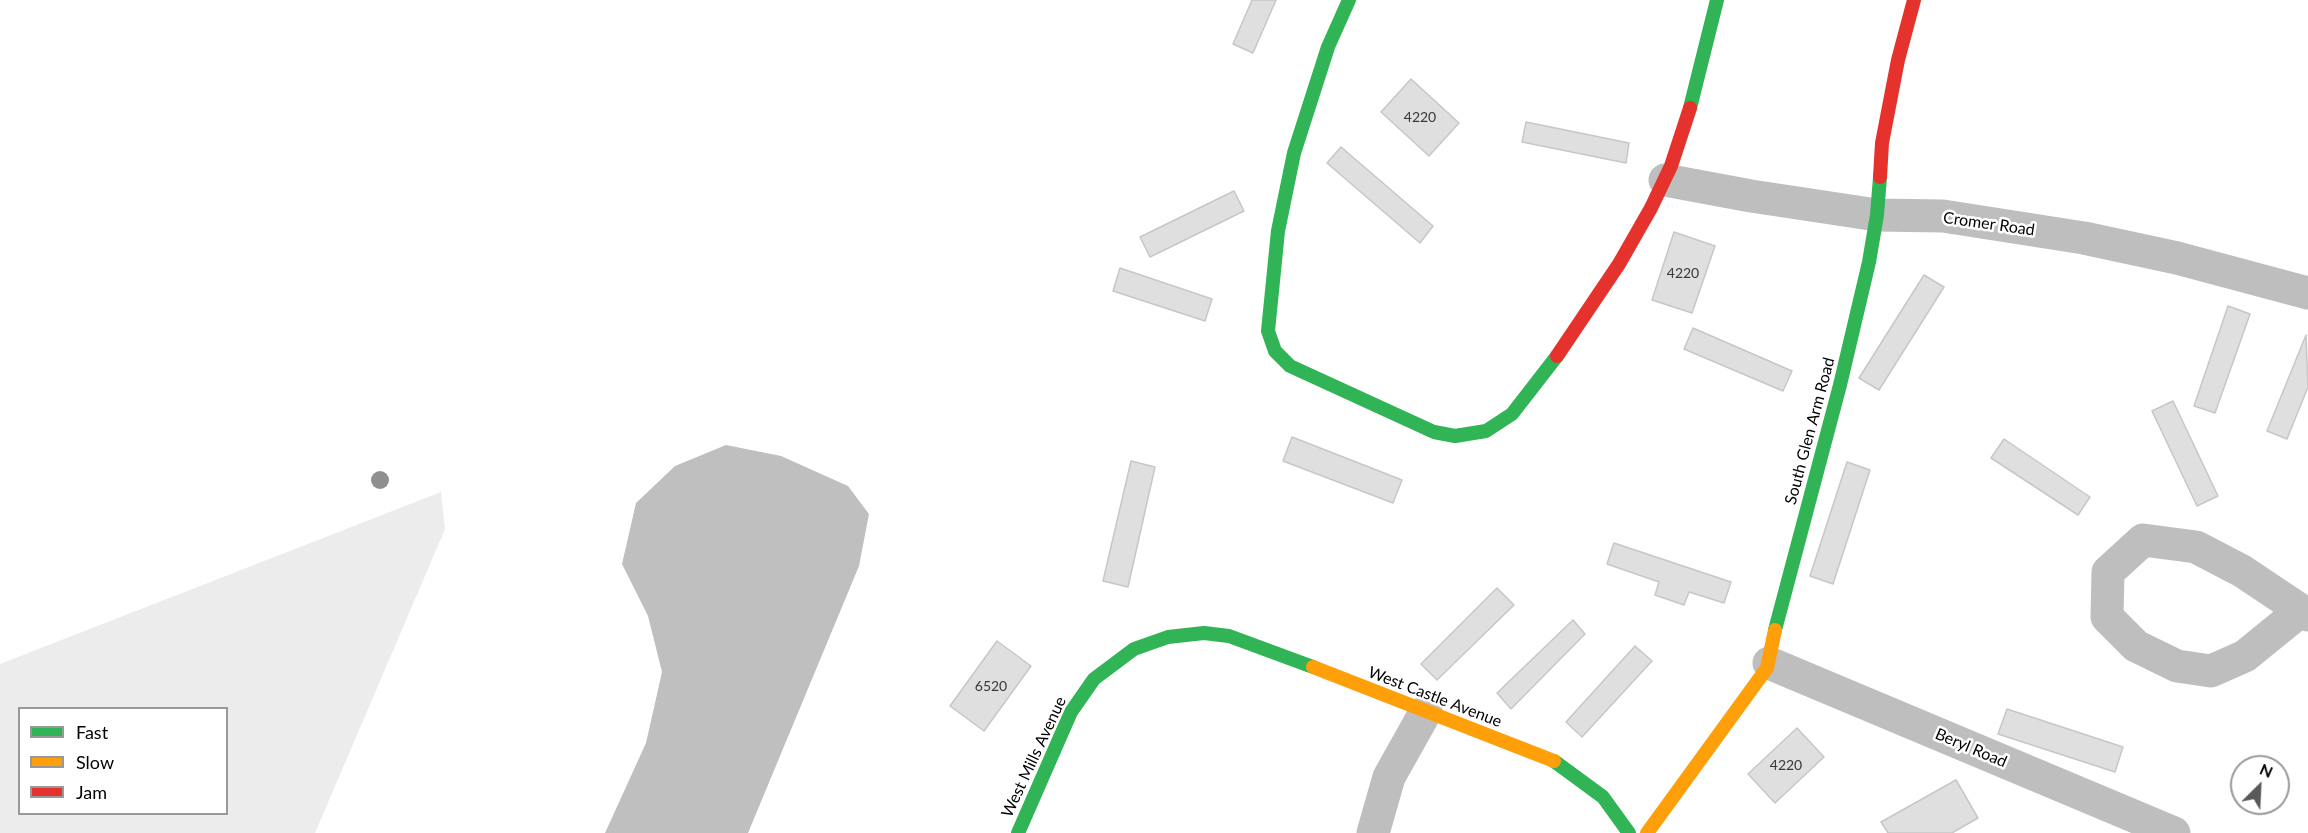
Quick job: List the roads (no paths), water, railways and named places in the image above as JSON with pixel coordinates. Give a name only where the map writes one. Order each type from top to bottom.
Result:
[{"type":"street","points":[[1349,0],[1312,91],[1294,153],[1278,231],[1269,309],[1271,341],[1278,356],[1290,366],[1434,432],[1455,436],[1476,434],[1504,422],[1512,414],[1585,317],[1629,246],[1665,180],[1692,102],[1717,0]]},
{"type":"street","name":"South Glen Arm Road","points":[[1647,833],[1768,663],[1787,578],[1840,385],[1877,215],[1882,143],[1898,60],[1914,0]]},
{"type":"street","name":"Cromer Road","points":[[1665,180],[1750,196],[1877,215],[1943,216],[2084,238],[2177,258],[2308,293]]},
{"type":"street","points":[[2143,540],[2196,548],[2242,571],[2303,613],[2245,656],[2211,670],[2177,666],[2136,646],[2107,617],[2108,572],[2143,540]]},
{"type":"street","name":"West Castle Avenue","points":[[1204,633],[1228,636],[1251,643],[1561,764],[1603,798],[1629,833]]},
{"type":"street","name":"West Mills Avenue","points":[[1018,833],[1071,712],[1101,671],[1125,654],[1156,640],[1204,633]]},
{"type":"street","name":"Beryl Road","points":[[1768,663],[2174,833]]},
{"type":"street","points":[[1373,833],[1389,777],[1426,711]]}]
